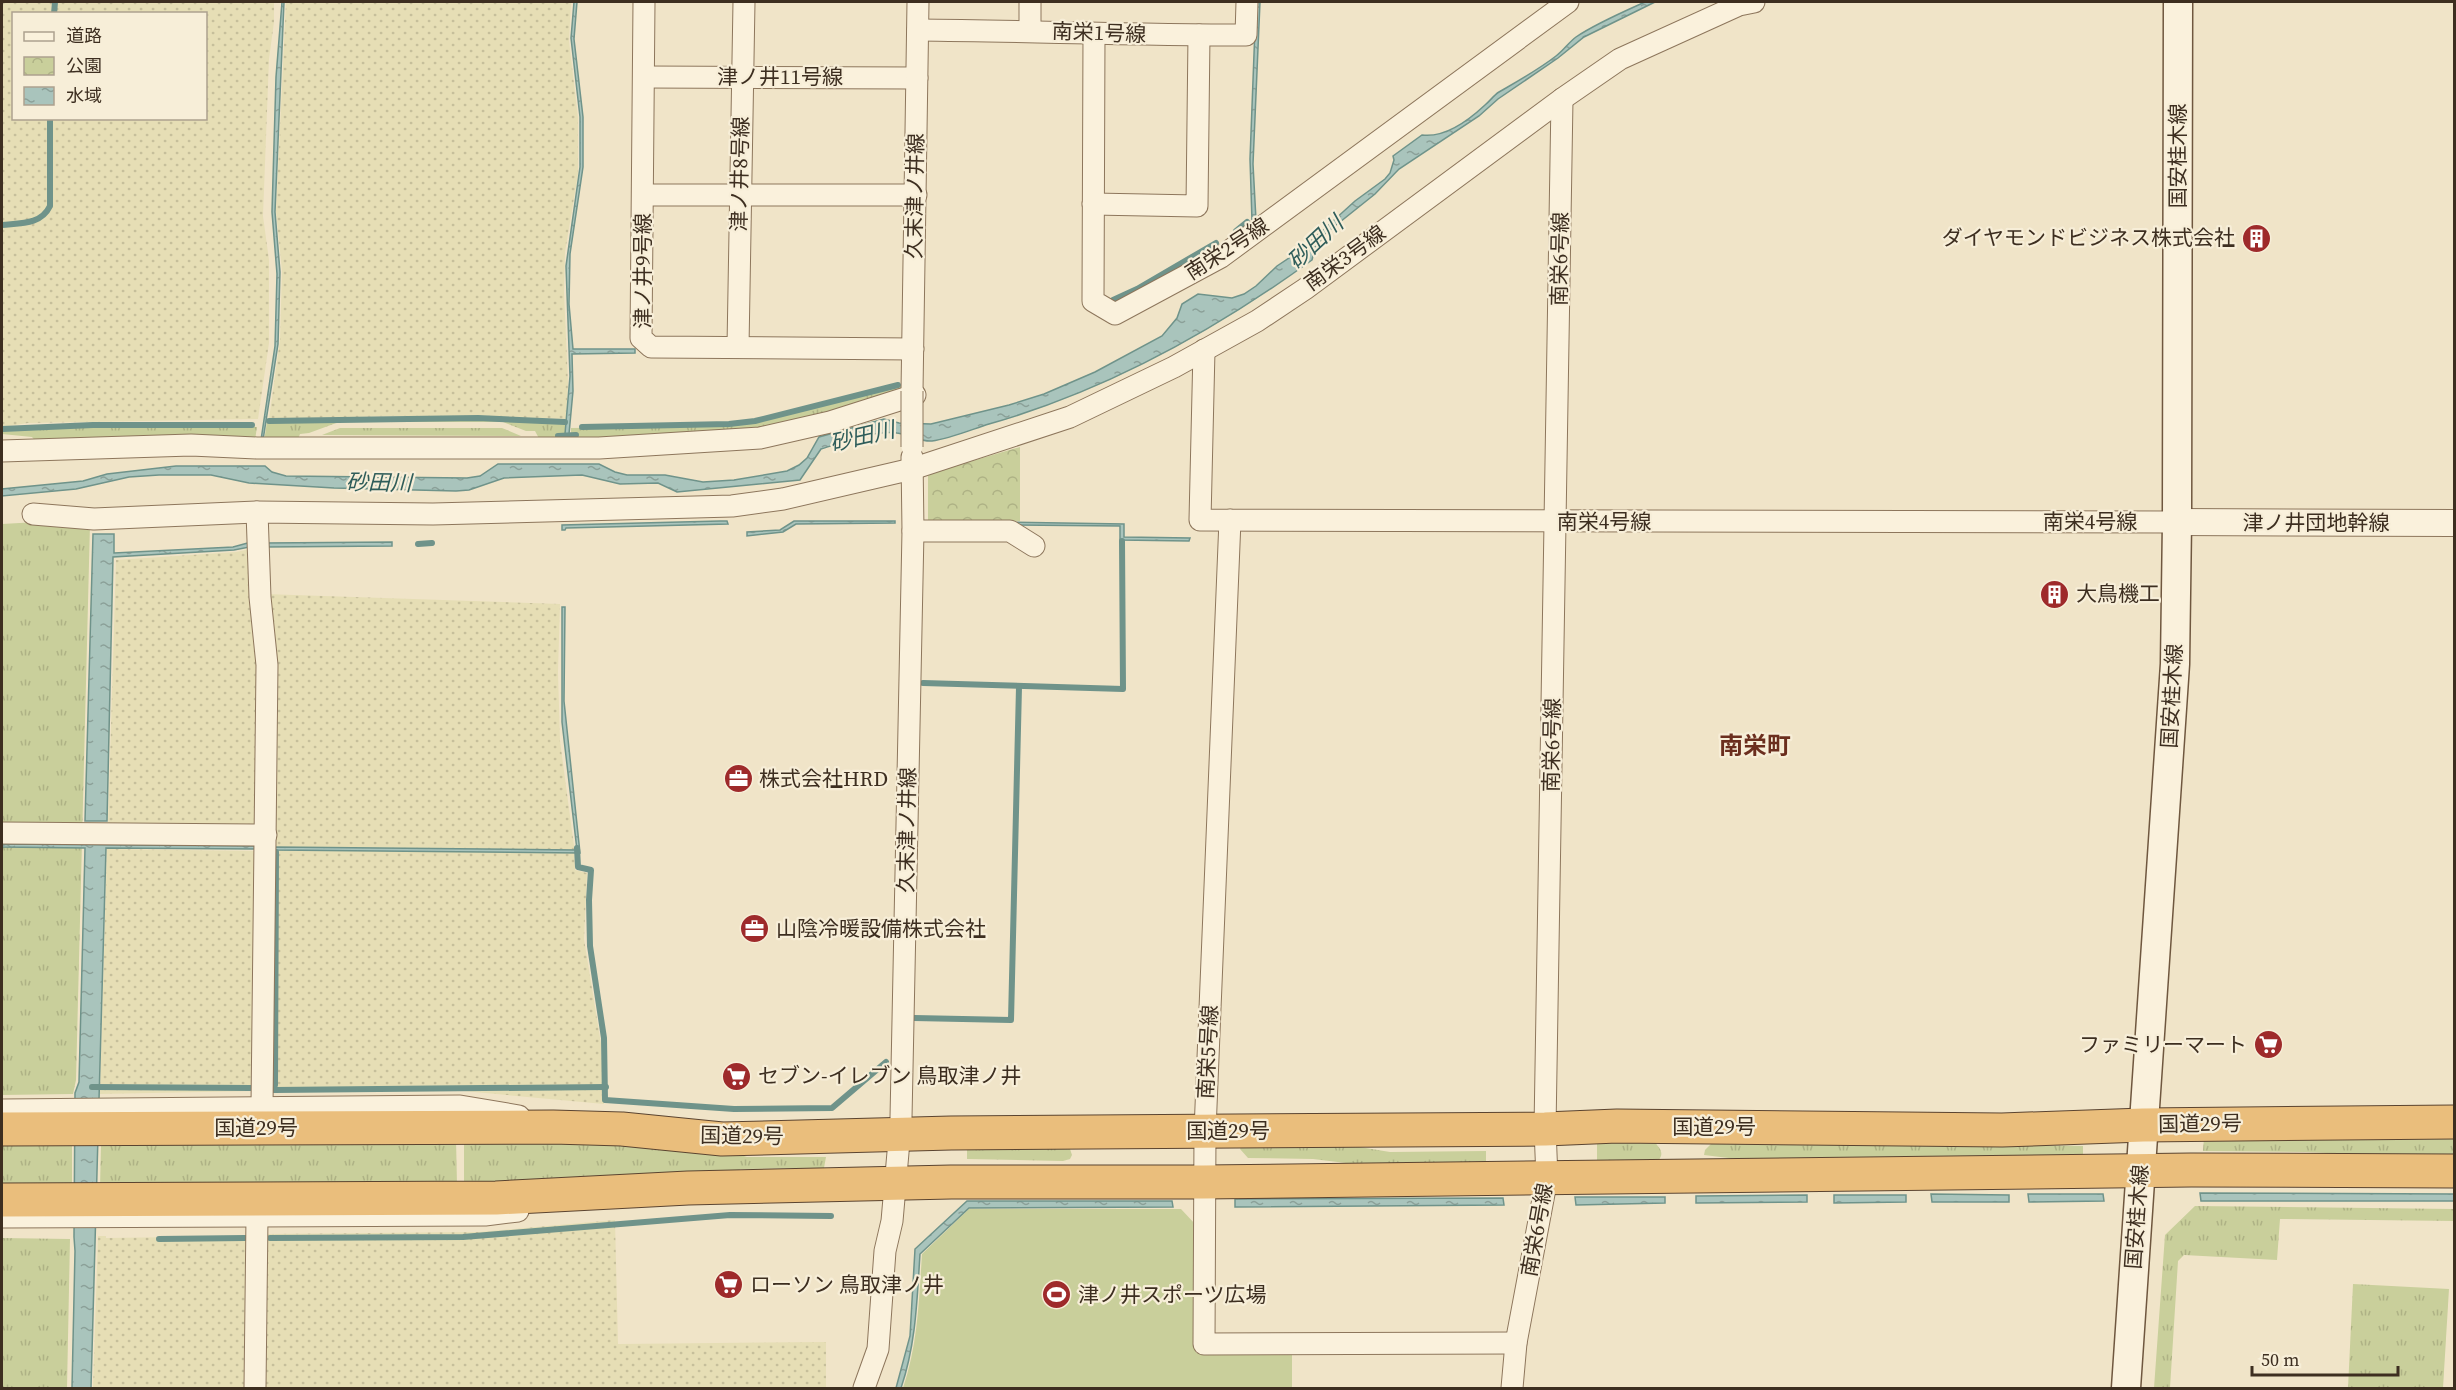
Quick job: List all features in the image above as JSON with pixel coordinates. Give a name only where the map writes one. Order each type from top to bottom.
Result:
[{"type":"highway","name":"国道29号","points":[[2,1129],[553,1128],[622,1129],[722,1139],[899,1134],[1545,1129],[1628,1126],[2002,1130],[2143,1125],[2454,1122]]},
{"type":"highway","points":[[2,1200],[248,1207],[688,1188],[895,1184],[2140,1170],[2454,1171]]},
{"type":"main road","name":"国安桂木線","points":[[2126,1389],[2175,664],[2178,2]]},
{"type":"street","name":"津ノ井9号線","points":[[644,2],[641,338],[651,347],[913,349]]},
{"type":"street","name":"津ノ井8号線","points":[[738,348],[744,2]]},
{"type":"street","name":"久末津ノ井線","points":[[864,1389],[878,1349],[885,1251],[892,1221],[899,1134],[913,531],[918,2]]},
{"type":"street","points":[[1030,2],[1030,31]]},
{"type":"street","name":"南栄1号線","points":[[918,30],[1030,31],[1094,35],[1246,35],[1247,2]]},
{"type":"street","name":"南栄2号線","points":[[1094,35],[1093,301],[1115,314],[1221,257],[1568,2]]},
{"type":"street","name":"南栄3号線","points":[[33,514],[94,519],[257,512],[433,514],[732,506],[783,499],[912,469],[1070,417],[1257,321],[1305,289],[1562,99],[1620,59],[1739,5],[1754,2]]},
{"type":"street","points":[[1093,204],[1197,206],[1199,35]]},
{"type":"street","name":"津ノ井11号線","points":[[644,77],[917,78]]},
{"type":"street","name":"南栄6号線","points":[[1512,1389],[1516,1343],[1547,1178],[1545,1129],[1562,99]]},
{"type":"street","points":[[643,195],[916,195]]},
{"type":"street","name":"南栄4号線","points":[[1204,350],[1200,520],[2177,522]]},
{"type":"street","points":[[2,451],[191,445],[281,448],[599,448],[760,438],[831,422],[913,393]]},
{"type":"street","points":[[257,512],[260,597],[267,665],[262,1106]]},
{"type":"street","name":"南栄5号線","points":[[1230,520],[1203,1182],[1204,1344],[1516,1343]]},
{"type":"street","name":"津ノ井団地幹線","points":[[2177,522],[2454,523]]},
{"type":"street","points":[[913,531],[1010,531],[1034,546]]},
{"type":"street","points":[[2,833],[266,835]]},
{"type":"street","points":[[2,1110],[460,1106],[514,1114],[553,1128]]},
{"type":"street","points":[[2,1217],[106,1218],[248,1207],[255,1389]]},
{"type":"shaded area","points":[[2,2],[274,2],[269,59],[263,216],[269,260],[269,343],[258,419],[28,423],[2,427]]},
{"type":"shaded area","points":[[286,2],[571,2],[569,41],[578,118],[578,174],[565,252],[564,292],[568,383],[566,419],[398,416],[269,419],[280,340],[282,271],[276,211]]},
{"type":"shaded area","points":[[255,548],[259,667],[256,826],[108,827],[116,560],[236,552]]},
{"type":"shaded area","points":[[265,594],[560,604],[558,672],[560,741],[575,870],[587,873],[584,939],[601,1044],[604,1104],[463,1091],[272,1092]]},
{"type":"shaded area","points":[[107,849],[258,851],[257,1091],[100,1094]]},
{"type":"shaded area","points":[[615,1220],[618,1344],[826,1342],[826,1388],[265,1388],[267,1234],[479,1232]]},
{"type":"shaded area","points":[[98,1236],[106,1236],[106,1238],[251,1236],[248,1388],[93,1388]]},
{"type":"green space","points":[[902,385],[902,391],[755,433],[542,444],[535,431],[526,431],[503,422],[339,422],[300,434],[298,439],[264,441],[267,422],[504,420],[566,423],[565,435],[571,434],[571,428],[756,423]]},
{"type":"green space","points":[[93,427],[257,427],[255,440],[37,443],[32,437],[2,434],[2,430]]},
{"type":"green space","points":[[340,428],[502,428],[521,436],[322,435]]},
{"type":"green space","points":[[1020,447],[1020,521],[928,520],[928,476],[931,473]]},
{"type":"green space","points":[[37,522],[90,524],[76,1080],[73,1094],[2,1095],[2,524]]},
{"type":"green space","points":[[2454,1134],[2454,1159],[2306,1152],[2203,1151],[2204,1137]]},
{"type":"green space","points":[[464,1137],[611,1141],[734,1153],[747,1157],[826,1157],[824,1168],[740,1169],[737,1176],[464,1184]]},
{"type":"green space","points":[[1597,1137],[1654,1141],[1661,1151],[1661,1156],[1658,1161],[1597,1161]]},
{"type":"green space","points":[[456,1138],[457,1185],[100,1188],[101,1144]]},
{"type":"green space","points":[[72,1139],[72,1190],[2,1189],[2,1140]]},
{"type":"green space","points":[[1716,1139],[2083,1146],[2083,1162],[1778,1164],[1704,1155],[1705,1150]]},
{"type":"green space","points":[[1243,1144],[1341,1144],[1390,1152],[1486,1151],[1486,1165],[1387,1168],[1313,1159],[1248,1158],[1240,1149]]},
{"type":"green space","points":[[967,1145],[1060,1147],[1070,1149],[1072,1155],[1070,1159],[1063,1161],[967,1159]]},
{"type":"green space","points":[[2195,1206],[2454,1209],[2454,1221],[2280,1219],[2277,1260],[2184,1255],[2178,1261],[2170,1388],[2154,1388],[2165,1235]]},
{"type":"green space","name":"津ノ井スポーツ広場","points":[[969,1209],[1181,1209],[1195,1224],[1196,1353],[1292,1353],[1292,1388],[903,1388],[915,1338],[922,1254]]},
{"type":"green space","points":[[2,1238],[70,1239],[67,1388],[2,1388]]},
{"type":"green space","points":[[2353,1284],[2449,1289],[2443,1388],[2348,1388]]},
{"type":"water","points":[[282,2],[284,2],[275,212],[280,272],[278,344],[263,440],[261,440],[275,346],[277,274],[272,212],[276,77]]},
{"type":"water","points":[[574,2],[577,2],[574,39],[583,117],[583,167],[570,254],[569,304],[573,349],[635,349],[635,353],[572,354],[573,391],[569,434],[565,434],[570,376],[566,266],[580,167],[580,117],[571,38]]},
{"type":"water","points":[[1256,2],[1260,2],[1253,164],[1256,220],[1252,221],[1250,159]]},
{"type":"water","name":"砂田川","points":[[1645,2],[1655,2],[1584,37],[1558,58],[1498,99],[1479,116],[1399,169],[1375,194],[1325,234],[1315,248],[1312,260],[1237,311],[1158,356],[1117,376],[1032,410],[953,436],[928,441],[897,433],[868,435],[821,449],[800,480],[677,492],[658,483],[620,484],[582,475],[504,478],[469,490],[456,491],[334,488],[249,483],[211,475],[159,475],[129,477],[76,489],[2,496],[2,489],[83,481],[107,474],[176,466],[265,466],[272,472],[286,476],[467,478],[480,476],[498,464],[599,464],[627,475],[665,475],[703,482],[734,480],[787,471],[807,458],[819,437],[884,419],[899,423],[931,424],[1009,405],[1044,394],[1095,372],[1162,336],[1177,318],[1182,304],[1198,294],[1232,298],[1244,294],[1277,266],[1301,250],[1355,201],[1385,179],[1390,173],[1393,156],[1422,135],[1439,134],[1456,127],[1497,93],[1556,56],[1576,37]]},
{"type":"water","points":[[727,521],[728,524],[566,528],[562,530],[562,525]]},
{"type":"water","points":[[794,521],[895,521],[895,523],[796,524],[783,532],[747,536],[747,532],[780,530]]},
{"type":"water","points":[[928,521],[1124,524],[1124,537],[1190,538],[1189,541],[1120,540],[1120,526],[928,524]]},
{"type":"water","points":[[93,534],[114,534],[114,553],[233,547],[255,541],[255,546],[234,550],[113,557],[107,821],[85,821]]},
{"type":"water","points":[[392,542],[392,546],[265,547],[265,543]]},
{"type":"water","points":[[562,607],[565,607],[564,701],[580,853],[275,850],[275,847],[577,850],[562,722]]},
{"type":"water","points":[[2,844],[256,846],[256,849],[106,848],[91,1388],[72,1388],[75,1093],[79,1082],[85,848],[2,847]]},
{"type":"water","points":[[2200,1193],[2454,1194],[2454,1201],[2201,1201]]},
{"type":"water","points":[[1931,1194],[2009,1195],[2009,1202],[1932,1202]]},
{"type":"water","points":[[2028,1194],[2103,1194],[2104,1201],[2029,1202]]},
{"type":"water","points":[[1807,1195],[1807,1202],[1696,1203],[1696,1196]]},
{"type":"water","points":[[1834,1195],[1906,1195],[1906,1202],[1834,1203]]},
{"type":"water","points":[[1575,1197],[1665,1197],[1665,1203],[1576,1205]]},
{"type":"water","points":[[1503,1198],[1504,1205],[1235,1207],[1235,1199]]},
{"type":"water","points":[[967,1201],[1172,1201],[1173,1207],[969,1208],[920,1254],[910,1355],[901,1388],[896,1388],[910,1336],[915,1249]]},
{"type":"waterway","points":[[54,12],[55,2]]},
{"type":"waterway","points":[[2,225],[36,220],[50,206],[50,120]]},
{"type":"waterway","points":[[1236,231],[1247,222]]},
{"type":"waterway","points":[[1113,300],[1137,289],[1216,243]]},
{"type":"waterway","points":[[582,427],[729,424],[755,421],[898,385]]},
{"type":"waterway","points":[[269,421],[478,418],[565,422]]},
{"type":"waterway","points":[[2,429],[93,425],[252,425]]},
{"type":"waterway","points":[[558,436],[576,435]]},
{"type":"waterway","points":[[923,683],[1123,689],[1122,541]]},
{"type":"waterway","points":[[418,544],[432,543]]},
{"type":"waterway","points":[[914,1018],[1011,1020],[1019,687]]},
{"type":"waterway","points":[[577,848],[578,867],[591,870],[590,946],[604,1038],[605,1100],[734,1109],[832,1108],[886,1062]]},
{"type":"waterway","points":[[275,1085],[276,852]]},
{"type":"waterway","points":[[92,1087],[251,1088]]},
{"type":"waterway","points":[[274,1090],[606,1087]]},
{"type":"waterway","points":[[270,1238],[463,1237],[730,1215],[831,1216]]},
{"type":"waterway","points":[[159,1239],[245,1238]]},
{"type":"place","name":"ダイヤモンドビジネス株式会社","points":[[2256,238]]},
{"type":"place","name":"大鳥機工","points":[[2055,594]]},
{"type":"place","name":"株式会社HRD","points":[[738,779]]},
{"type":"place","name":"山陰冷暖設備株式会社","points":[[755,929]]},
{"type":"place","name":"ファミリーマート","points":[[2268,1045]]},
{"type":"place","name":"セブン-イレブン 鳥取津ノ井","points":[[737,1076]]},
{"type":"place","name":"ローソン 鳥取津ノ井","points":[[729,1285]]},
{"type":"place","name":"津ノ井スポーツ広場","points":[[1057,1295]]},
{"type":"district","name":"南栄町","points":[[1755,746]]}]
